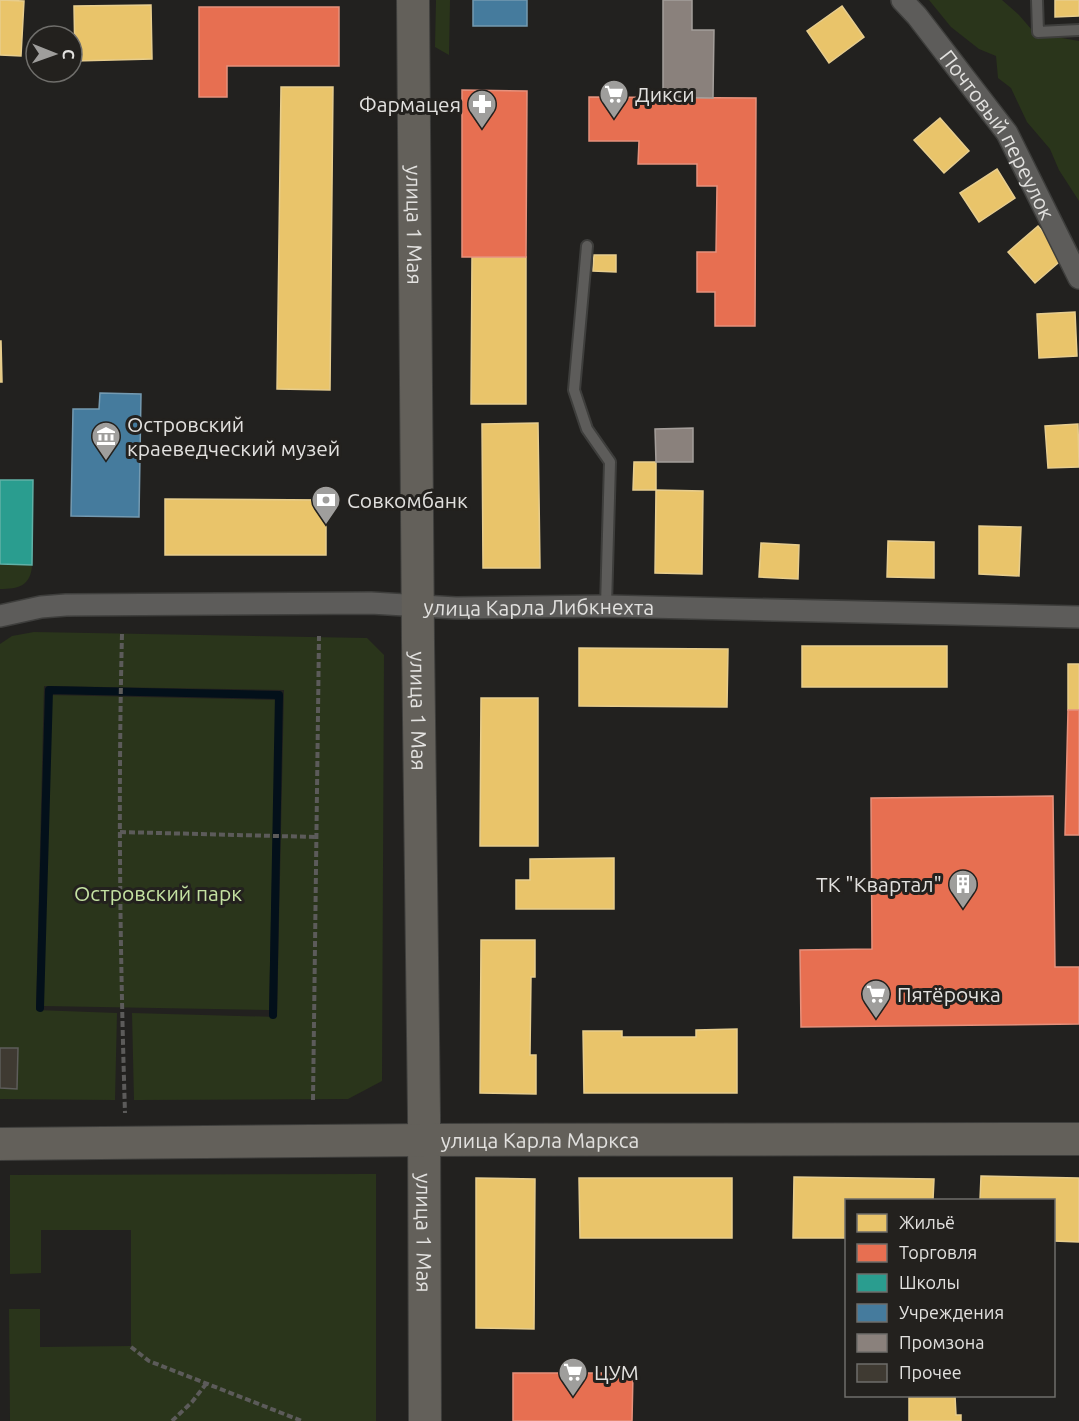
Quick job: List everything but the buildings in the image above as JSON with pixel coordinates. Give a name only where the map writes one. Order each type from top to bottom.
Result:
[{"type":"street","name":"улица 1 Мая","points":[[413,0],[425,1421]]},
{"type":"street","name":"Почтовый переулок","points":[[902,0],[917,16],[1007,133],[1079,278]]},
{"type":"street","name":"улица Карла Либкнехта","points":[[0,616],[41,607],[66,605],[371,603],[456,608],[606,606],[1079,617]]},
{"type":"street","name":"улица Карла Маркса","points":[[0,1144],[424,1140],[1079,1139]]},
{"type":"lane","points":[[1037,0],[1038,32],[1079,30]]},
{"type":"lane","points":[[587,246],[574,390],[587,429],[610,462],[606,606]]},
{"type":"path","points":[[122,634],[121,1002],[125,1113]]},
{"type":"path","points":[[314,1100],[319,636]]},
{"type":"path","points":[[120,832],[316,837]]},
{"type":"path","points":[[131,1347],[149,1361],[302,1421]]},
{"type":"path","points":[[172,1421],[192,1402],[206,1384]]},
{"type":"green space","points":[[436,0],[450,0],[449,55],[435,47]]},
{"type":"green space","points":[[929,0],[1002,0],[1038,37],[1079,41],[1079,201],[1059,170],[1050,149],[1027,122],[1011,88],[998,78],[996,56],[979,49],[951,27]]},
{"type":"green space","points":[[0,565],[32,565],[29,578],[22,585],[0,589]]},
{"type":"green space","points":[[34,632],[367,638],[384,655],[382,1081],[348,1099],[134,1100],[132,1013],[277,1017],[284,690],[44,686],[36,1010],[117,1013],[115,1100],[0,1099],[0,644],[12,636]]},
{"type":"green space","name":"Островский парк","points":[[49,695],[276,700],[269,1010],[43,1006]]},
{"type":"green space","points":[[376,1174],[376,1421],[10,1421],[9,1309],[40,1309],[40,1347],[131,1346],[131,1230],[41,1230],[41,1273],[10,1274],[10,1175]]},
{"type":"waterway","points":[[40,1008],[49,690],[279,695],[273,1015]]},
{"type":"place","name":"Дикси","points":[[614,120]]},
{"type":"place","name":"Фармацея","points":[[482,130]]},
{"type":"place","name":"Островский краеведческий музей","points":[[106,462]]},
{"type":"place","name":"Совкомбанк","points":[[326,526]]},
{"type":"place","name":"ТК \"Квартал\"","points":[[963,910]]},
{"type":"place","name":"Пятёрочка","points":[[876,1020]]},
{"type":"place","name":"ЦУМ","points":[[573,1398]]}]
